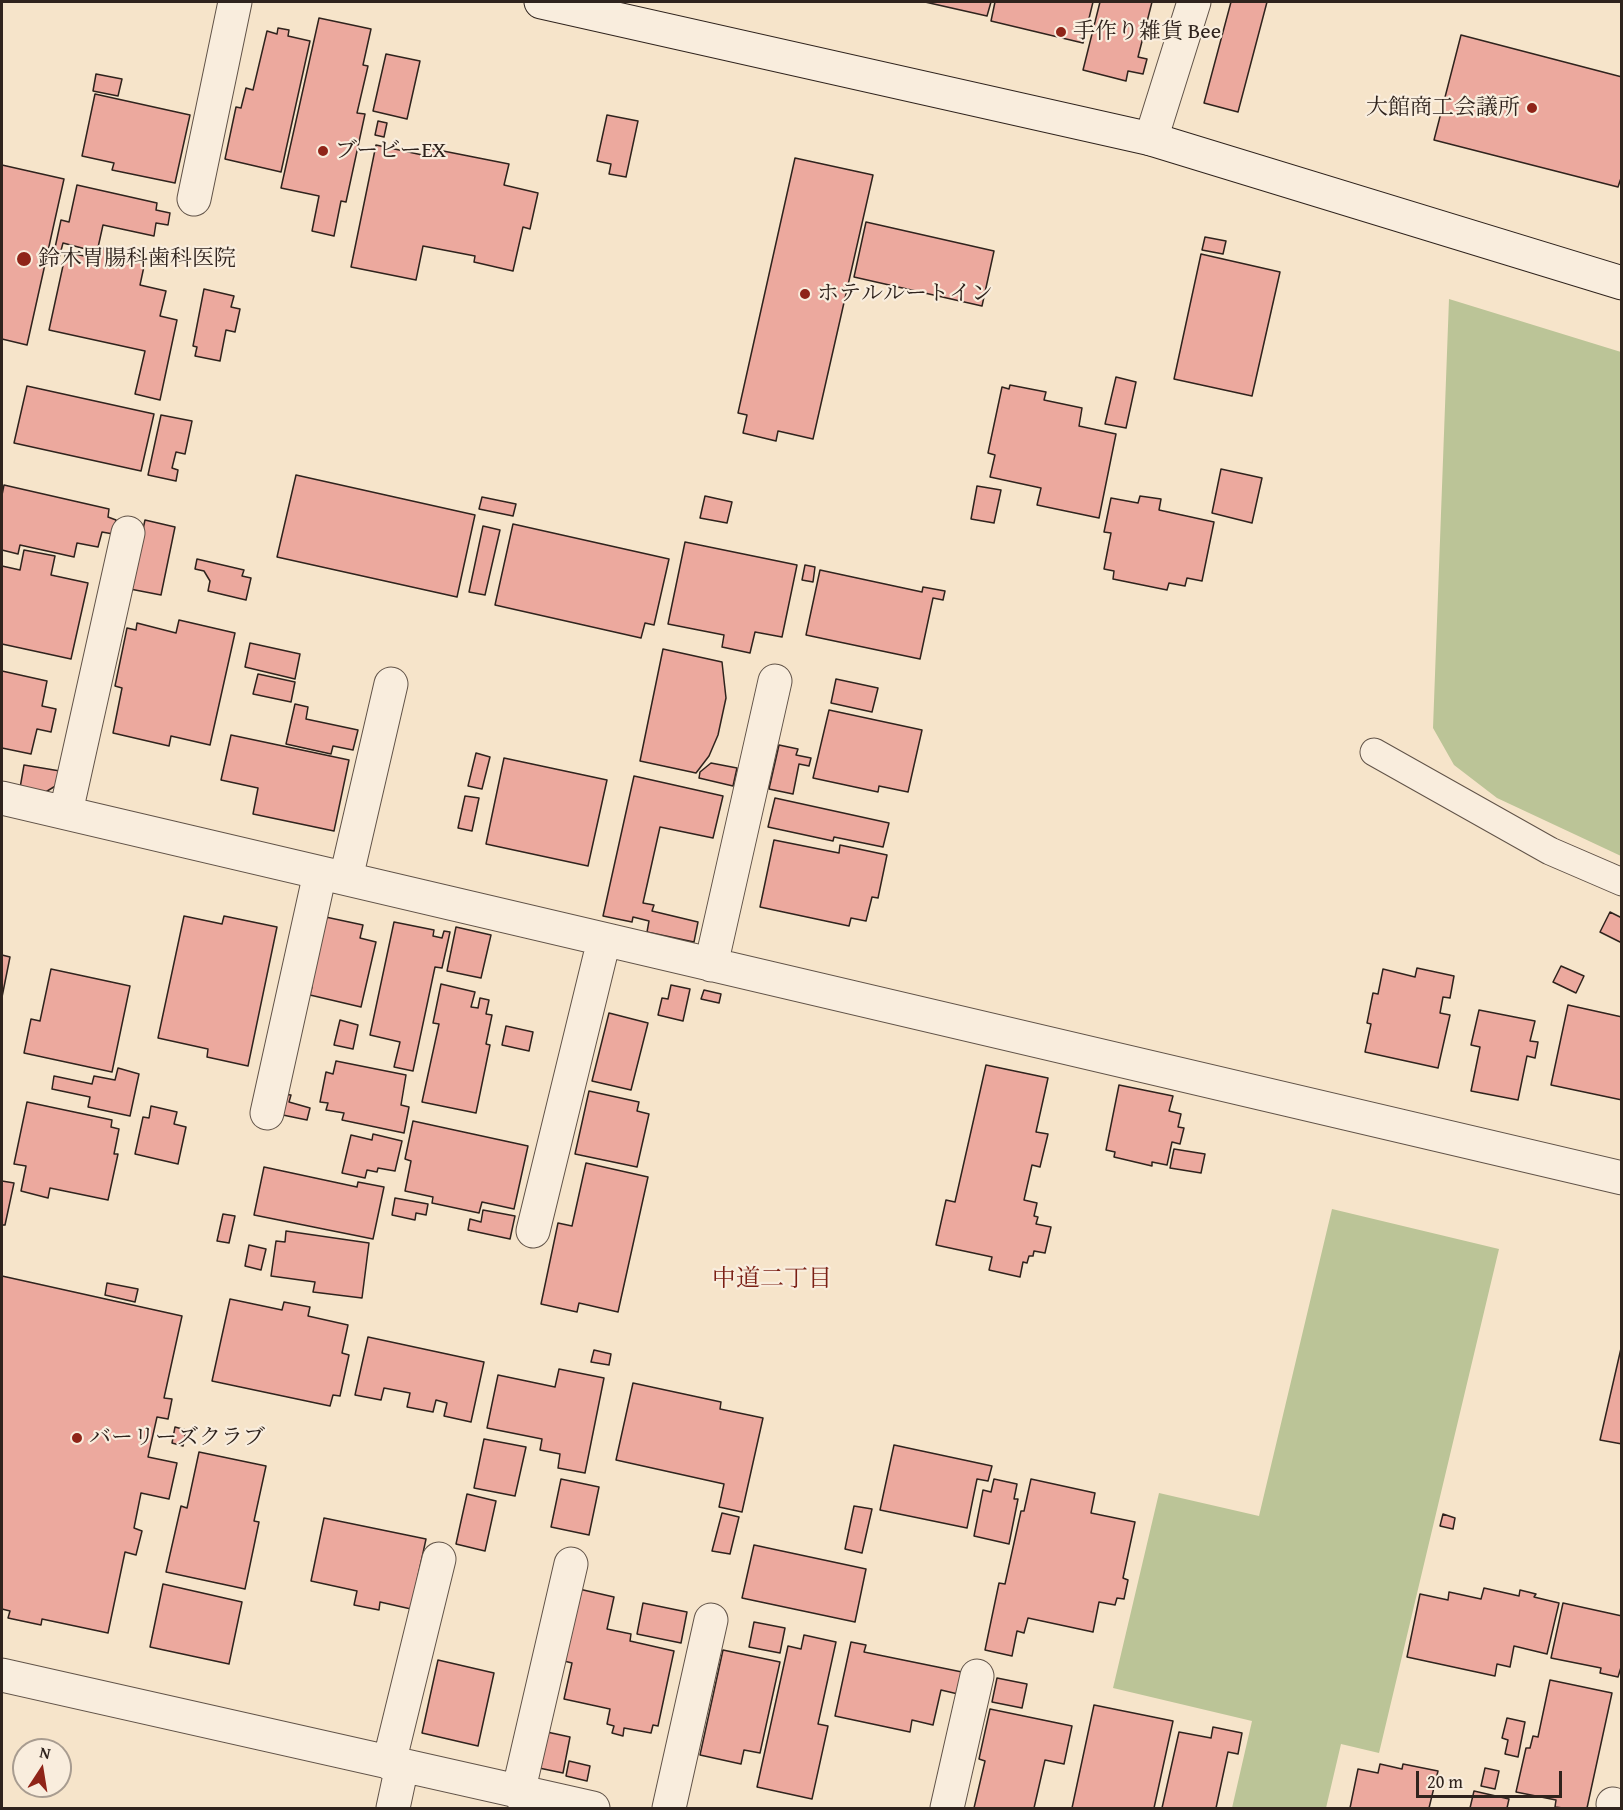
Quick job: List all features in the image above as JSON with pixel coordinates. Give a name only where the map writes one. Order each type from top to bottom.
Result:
[{"type":"street","points":[[194,199],[235,2]]},
{"type":"street","points":[[541,2],[1151,139],[1622,283]]},
{"type":"street","points":[[1151,139],[1194,2]]},
{"type":"street","points":[[66,812],[128,533]]},
{"type":"street","points":[[711,965],[775,681]]},
{"type":"street","points":[[267,1113],[333,876],[392,684]]},
{"type":"street","points":[[2,798],[1622,1178]]},
{"type":"street","points":[[532,1231],[604,940]]},
{"type":"street","points":[[393,1809],[396,1765],[440,1559]]},
{"type":"street","points":[[518,1793],[571,1564]]},
{"type":"street","points":[[669,1809],[711,1620]]},
{"type":"street","points":[[2,1675],[593,1809]]},
{"type":"street","points":[[947,1809],[977,1676]]},
{"type":"lane","points":[[1374,752],[1550,851],[1622,882]]},
{"type":"green space","points":[[1449,299],[1621,352],[1621,856],[1497,798],[1454,765],[1433,728]]},
{"type":"green space","points":[[1332,1209],[1499,1249],[1379,1753],[1341,1744],[1326,1808],[1232,1808],[1252,1721],[1113,1688],[1159,1493],[1259,1516]]},
{"type":"building","points":[[925,2],[991,2],[987,16]]},
{"type":"building","name":"手作り雑貨 Bee","points":[[995,2],[1093,2],[1083,43],[991,21]]},
{"type":"building","points":[[1100,2],[1152,2],[1138,57],[1147,59],[1143,74],[1128,71],[1126,81],[1083,70]]},
{"type":"building","points":[[1231,2],[1267,2],[1238,112],[1204,103]]},
{"type":"building","name":"ブービーEX","points":[[319,18],[371,29],[363,65],[368,66],[357,113],[365,114],[346,202],[341,201],[334,236],[312,231],[319,196],[281,188]]},
{"type":"building","points":[[278,28],[289,30],[288,36],[310,41],[281,172],[225,159],[236,107],[241,108],[246,88],[253,90],[267,31],[277,34]]},
{"type":"building","name":"大館商工会議所","points":[[1461,35],[1622,77],[1622,175],[1618,187],[1434,140]]},
{"type":"building","points":[[386,54],[420,61],[407,119],[373,111]]},
{"type":"building","points":[[96,74],[122,79],[118,96],[93,91]]},
{"type":"building","points":[[95,94],[190,115],[175,183],[112,170],[114,163],[82,156]]},
{"type":"building","points":[[607,115],[638,121],[626,177],[609,174],[611,164],[597,161]]},
{"type":"building","points":[[378,121],[387,123],[384,137],[375,135]]},
{"type":"building","points":[[376,145],[427,156],[428,148],[509,164],[504,185],[538,193],[530,229],[523,227],[513,271],[474,262],[475,256],[423,246],[416,280],[351,267]]},
{"type":"building","name":"ホテルルートイン","points":[[795,158],[873,175],[813,439],[778,431],[776,441],[743,433],[747,415],[738,413]]},
{"type":"building","name":"鈴木胃腸科歯科医院","points":[[2,165],[64,179],[27,345],[2,339]]},
{"type":"building","points":[[77,185],[157,203],[156,210],[170,213],[168,225],[156,223],[154,236],[103,225],[97,252],[63,243],[59,258],[53,257],[61,220],[69,222]]},
{"type":"building","points":[[866,222],[994,251],[982,306],[854,277]]},
{"type":"building","points":[[1205,237],[1226,241],[1223,254],[1202,250]]},
{"type":"building","points":[[101,248],[146,257],[140,285],[166,291],[160,316],[177,320],[160,400],[135,394],[145,351],[49,330],[66,252],[93,258],[94,254],[99,255]]},
{"type":"building","points":[[1201,254],[1280,272],[1252,396],[1174,379]]},
{"type":"building","points":[[204,289],[234,296],[231,307],[240,309],[235,332],[226,330],[220,361],[195,356],[197,347],[193,346]]},
{"type":"building","points":[[1116,377],[1136,382],[1126,428],[1105,424]]},
{"type":"building","points":[[1010,385],[1046,392],[1044,400],[1082,408],[1079,426],[1116,434],[1099,518],[1037,505],[1041,488],[990,477],[995,455],[988,453],[1002,387],[1009,389]]},
{"type":"building","points":[[27,386],[154,414],[141,471],[14,443]]},
{"type":"building","points":[[161,415],[192,421],[185,454],[176,452],[172,468],[178,470],[176,481],[148,475]]},
{"type":"building","points":[[1221,469],[1262,478],[1252,523],[1212,513]]},
{"type":"building","points":[[296,475],[475,515],[457,597],[277,557]]},
{"type":"building","points":[[4,485],[109,509],[108,517],[116,520],[113,534],[102,532],[98,547],[77,543],[74,557],[20,545],[18,554],[2,550]]},
{"type":"building","points":[[977,486],[1001,490],[994,523],[971,519]]},
{"type":"building","points":[[705,496],[732,502],[727,523],[700,518]]},
{"type":"building","points":[[1140,496],[1161,499],[1159,510],[1214,522],[1202,581],[1187,578],[1185,586],[1169,583],[1167,590],[1113,579],[1114,571],[1104,569],[1111,533],[1104,532],[1111,498],[1138,503]]},
{"type":"building","points":[[482,497],[516,504],[513,516],[479,509]]},
{"type":"building","points":[[145,520],[175,527],[161,595],[130,589]]},
{"type":"building","points":[[513,524],[669,559],[654,625],[645,623],[641,638],[495,605]]},
{"type":"building","points":[[483,526],[500,530],[485,595],[469,592]]},
{"type":"building","points":[[685,542],[797,565],[782,637],[755,632],[750,653],[722,647],[724,635],[668,624]]},
{"type":"building","points":[[24,550],[55,556],[51,575],[88,583],[71,659],[2,644],[2,566],[20,570]]},
{"type":"building","points":[[197,559],[244,570],[242,576],[251,578],[246,600],[208,591],[210,581],[204,571],[195,569]]},
{"type":"building","points":[[805,565],[815,567],[813,582],[802,580]]},
{"type":"building","points":[[820,570],[922,592],[923,587],[945,591],[943,600],[933,598],[920,659],[806,635]]},
{"type":"building","points":[[179,620],[235,633],[210,745],[171,736],[169,746],[113,733],[122,688],[115,686],[127,628],[136,630],[137,623],[176,633]]},
{"type":"building","points":[[250,643],[300,654],[295,679],[245,667]]},
{"type":"building","points":[[663,649],[722,662],[726,698],[718,735],[709,756],[696,773],[640,761]]},
{"type":"building","points":[[2,671],[47,681],[42,706],[56,709],[51,732],[37,729],[31,754],[2,748]]},
{"type":"building","points":[[258,674],[295,682],[291,702],[253,694]]},
{"type":"building","points":[[836,679],[878,688],[872,712],[831,703]]},
{"type":"building","points":[[295,704],[308,707],[306,719],[358,730],[353,750],[333,746],[331,754],[286,744]]},
{"type":"building","points":[[829,710],[922,730],[908,792],[879,786],[878,792],[813,778]]},
{"type":"building","points":[[231,735],[349,760],[334,831],[253,814],[258,788],[221,780]]},
{"type":"building","points":[[779,745],[798,749],[796,755],[811,758],[809,766],[799,764],[793,794],[769,789]]},
{"type":"building","points":[[476,753],[490,757],[482,789],[468,786]]},
{"type":"building","points":[[504,758],[607,780],[588,866],[486,844]]},
{"type":"building","points":[[711,763],[737,768],[733,786],[699,778],[700,772]]},
{"type":"building","points":[[24,765],[60,771],[57,785],[44,793],[20,788]]},
{"type":"building","points":[[634,776],[723,796],[713,838],[660,827],[643,903],[654,905],[652,911],[698,922],[694,942],[647,932],[649,921],[633,917],[632,922],[603,916]]},
{"type":"building","points":[[465,796],[479,798],[472,831],[458,828]]},
{"type":"building","points":[[775,798],[889,823],[883,847],[834,837],[833,841],[768,827]]},
{"type":"building","points":[[774,840],[839,853],[840,845],[887,855],[878,898],[872,897],[866,921],[851,918],[849,926],[760,907]]},
{"type":"building","points":[[1610,912],[1622,918],[1622,943],[1600,932]]},
{"type":"building","points":[[184,916],[222,924],[224,916],[277,927],[248,1066],[207,1057],[208,1049],[158,1038]]},
{"type":"building","points":[[321,916],[363,925],[360,938],[376,942],[361,1007],[310,995],[312,987],[306,985]]},
{"type":"building","points":[[394,922],[434,930],[433,936],[442,938],[444,931],[450,932],[442,968],[435,967],[413,1071],[394,1067],[400,1042],[370,1035]]},
{"type":"building","points":[[456,927],[491,935],[481,978],[447,971]]},
{"type":"building","points":[[2,955],[10,957],[2,997]]},
{"type":"building","points":[[1561,966],[1584,976],[1576,993],[1553,982]]},
{"type":"building","points":[[1417,968],[1454,976],[1450,998],[1443,997],[1440,1013],[1450,1015],[1438,1068],[1365,1052],[1371,1024],[1367,1023],[1373,993],[1378,994],[1383,969],[1415,977]]},
{"type":"building","points":[[51,969],[130,986],[112,1072],[24,1053],[31,1019],[40,1021]]},
{"type":"building","points":[[441,984],[475,992],[471,1007],[478,1008],[480,998],[489,1000],[486,1014],[492,1015],[486,1044],[490,1045],[476,1113],[422,1102],[439,1024],[433,1023]]},
{"type":"building","points":[[671,985],[690,989],[683,1021],[658,1015],[662,998],[668,999]]},
{"type":"building","points":[[704,990],[721,994],[719,1003],[701,999]]},
{"type":"building","points":[[1568,1005],[1622,1017],[1622,1100],[1551,1085]]},
{"type":"building","points":[[1479,1010],[1535,1021],[1530,1041],[1538,1042],[1535,1058],[1527,1056],[1518,1100],[1471,1091],[1480,1047],[1471,1045]]},
{"type":"building","points":[[609,1013],[648,1023],[631,1090],[592,1081]]},
{"type":"building","points":[[340,1020],[358,1025],[353,1049],[334,1045]]},
{"type":"building","points":[[506,1026],[533,1032],[529,1051],[502,1045]]},
{"type":"building","points":[[336,1061],[406,1075],[401,1105],[409,1107],[404,1133],[342,1120],[344,1113],[326,1110],[328,1103],[320,1102],[326,1072],[333,1074]]},
{"type":"building","points":[[986,1065],[1048,1078],[1036,1132],[1048,1134],[1040,1167],[1032,1165],[1024,1200],[1037,1203],[1034,1216],[1038,1217],[1036,1224],[1051,1227],[1045,1253],[1034,1251],[1027,1263],[1023,1262],[1020,1277],[989,1270],[992,1257],[936,1245],[946,1200],[955,1202]]},
{"type":"building","points":[[118,1068],[139,1074],[130,1116],[88,1107],[90,1097],[52,1089],[54,1076],[92,1084],[94,1076],[115,1080]]},
{"type":"building","points":[[1119,1085],[1173,1096],[1169,1111],[1181,1114],[1178,1127],[1184,1128],[1180,1144],[1172,1142],[1167,1165],[1152,1162],[1152,1166],[1114,1157],[1115,1152],[1106,1150]]},
{"type":"building","points":[[589,1091],[639,1102],[637,1111],[649,1114],[637,1167],[575,1154]]},
{"type":"building","points":[[282,1094],[291,1095],[289,1102],[310,1108],[307,1120],[278,1114]]},
{"type":"building","points":[[27,1102],[112,1120],[111,1127],[119,1129],[114,1154],[118,1154],[108,1200],[50,1188],[48,1198],[21,1191],[26,1166],[14,1164]]},
{"type":"building","points":[[151,1106],[177,1112],[174,1124],[186,1127],[178,1164],[135,1154],[143,1117],[149,1118]]},
{"type":"building","points":[[413,1121],[528,1146],[514,1209],[482,1202],[479,1213],[432,1203],[433,1197],[405,1191],[411,1161],[405,1159]]},
{"type":"building","points":[[373,1134],[402,1141],[395,1171],[378,1168],[377,1172],[367,1170],[365,1178],[342,1173],[351,1135],[372,1140]]},
{"type":"building","points":[[1174,1149],[1205,1154],[1201,1173],[1170,1168]]},
{"type":"building","points":[[586,1163],[648,1177],[618,1312],[579,1303],[577,1312],[541,1304],[558,1223],[572,1226]]},
{"type":"building","points":[[264,1167],[357,1187],[358,1182],[384,1187],[373,1239],[254,1215]]},
{"type":"building","points":[[2,1181],[14,1183],[5,1225],[2,1225]]},
{"type":"building","points":[[395,1198],[428,1204],[426,1215],[416,1213],[415,1220],[392,1215]]},
{"type":"building","points":[[483,1210],[515,1216],[510,1239],[468,1230],[470,1219],[481,1222]]},
{"type":"building","points":[[223,1214],[235,1216],[229,1243],[217,1241]]},
{"type":"building","points":[[286,1231],[369,1243],[362,1298],[313,1292],[315,1282],[271,1276],[276,1241],[285,1242]]},
{"type":"building","points":[[249,1245],[266,1249],[261,1270],[245,1266]]},
{"type":"building","name":"バーリーズクラブ","points":[[2,1276],[182,1316],[164,1398],[172,1399],[168,1419],[157,1417],[148,1457],[177,1463],[169,1499],[141,1493],[134,1528],[142,1531],[136,1555],[125,1552],[108,1633],[42,1619],[41,1625],[8,1618],[10,1611],[2,1609]]},
{"type":"building","points":[[107,1283],[138,1289],[135,1302],[105,1295]]},
{"type":"building","points":[[230,1299],[282,1310],[284,1302],[310,1307],[308,1316],[348,1325],[342,1353],[349,1355],[340,1396],[333,1395],[330,1406],[212,1381]]},
{"type":"building","points":[[368,1337],[484,1362],[471,1422],[444,1416],[447,1403],[436,1400],[433,1412],[407,1407],[410,1393],[384,1388],[381,1400],[355,1395]]},
{"type":"building","points":[[1622,1344],[1622,1444],[1600,1440]]},
{"type":"building","points":[[594,1350],[611,1354],[609,1365],[591,1362]]},
{"type":"building","points":[[559,1369],[604,1378],[585,1473],[558,1468],[560,1454],[540,1450],[542,1439],[487,1428],[498,1375],[555,1387]]},
{"type":"building","points":[[633,1383],[721,1402],[720,1409],[763,1418],[742,1512],[719,1507],[724,1484],[616,1460]]},
{"type":"building","points":[[175,1427],[186,1430],[183,1446],[172,1443]]},
{"type":"building","points":[[484,1439],[526,1447],[515,1496],[474,1488]]},
{"type":"building","points":[[894,1445],[992,1466],[988,1481],[977,1479],[967,1528],[880,1510]]},
{"type":"building","points":[[199,1452],[266,1466],[254,1521],[259,1522],[245,1589],[166,1572],[181,1506],[187,1508]]},
{"type":"building","points":[[561,1479],[599,1487],[589,1535],[551,1527]]},
{"type":"building","points":[[994,1479],[1017,1484],[1014,1499],[1018,1499],[1009,1544],[974,1536],[983,1490],[991,1492]]},
{"type":"building","points":[[1031,1479],[1095,1493],[1091,1513],[1135,1522],[1123,1578],[1128,1580],[1124,1599],[1117,1598],[1115,1605],[1099,1602],[1093,1632],[1028,1618],[1024,1633],[1017,1631],[1012,1656],[985,1650],[999,1583],[1005,1584],[1021,1511],[1024,1511]]},
{"type":"building","points":[[467,1494],[496,1501],[485,1551],[456,1544]]},
{"type":"building","points":[[854,1506],[872,1509],[862,1553],[845,1549]]},
{"type":"building","points":[[722,1513],[739,1517],[730,1554],[712,1551]]},
{"type":"building","points":[[1443,1514],[1455,1518],[1453,1529],[1440,1526]]},
{"type":"building","points":[[324,1518],[426,1539],[411,1609],[380,1602],[379,1610],[354,1605],[357,1591],[311,1581]]},
{"type":"building","points":[[754,1545],[866,1569],[855,1622],[742,1598]]},
{"type":"building","points":[[163,1584],[242,1602],[229,1664],[150,1647]]},
{"type":"building","points":[[1484,1588],[1519,1596],[1520,1590],[1536,1594],[1534,1597],[1559,1603],[1547,1654],[1514,1646],[1510,1667],[1497,1664],[1495,1676],[1407,1657],[1420,1594],[1448,1600],[1449,1592],[1481,1599]]},
{"type":"building","points":[[579,1589],[614,1597],[607,1629],[631,1634],[630,1641],[674,1651],[658,1726],[653,1725],[651,1733],[624,1728],[623,1736],[612,1733],[614,1726],[607,1724],[610,1709],[564,1699],[572,1663],[564,1661]]},
{"type":"building","points":[[643,1603],[687,1612],[681,1643],[637,1634]]},
{"type":"building","points":[[1563,1603],[1622,1616],[1622,1664],[1618,1677],[1600,1673],[1601,1668],[1551,1658]]},
{"type":"building","points":[[754,1622],[785,1628],[780,1653],[749,1647]]},
{"type":"building","points":[[804,1635],[836,1642],[818,1724],[828,1726],[812,1799],[757,1787],[788,1646],[801,1649]]},
{"type":"building","points":[[851,1642],[866,1645],[864,1652],[962,1672],[958,1694],[941,1690],[933,1725],[912,1720],[910,1732],[835,1716]]},
{"type":"building","points":[[723,1650],[780,1662],[760,1753],[744,1750],[741,1764],[700,1755]]},
{"type":"building","points":[[438,1660],[494,1673],[478,1746],[422,1733]]},
{"type":"building","points":[[997,1678],[1027,1684],[1022,1708],[992,1702]]},
{"type":"building","points":[[1550,1680],[1612,1693],[1587,1808],[1555,1807],[1556,1800],[1516,1792],[1526,1748],[1530,1748],[1533,1736],[1538,1737]]},
{"type":"building","points":[[1094,1705],[1173,1721],[1154,1808],[1072,1808]]},
{"type":"building","points":[[990,1709],[1072,1726],[1064,1764],[1045,1760],[1034,1808],[974,1808],[985,1761],[979,1759]]},
{"type":"building","points":[[1507,1718],[1525,1722],[1518,1757],[1505,1754],[1508,1740],[1502,1738]]},
{"type":"building","points":[[1213,1727],[1242,1733],[1238,1754],[1228,1752],[1216,1808],[1162,1808],[1179,1732],[1211,1738]]},
{"type":"building","points":[[547,1732],[570,1737],[563,1773],[539,1768]]},
{"type":"building","points":[[569,1761],[590,1766],[587,1781],[566,1776]]},
{"type":"building","points":[[1380,1764],[1402,1769],[1403,1764],[1438,1771],[1429,1808],[1350,1808],[1358,1769],[1378,1773]]},
{"type":"building","points":[[1485,1768],[1499,1771],[1495,1789],[1481,1786]]},
{"type":"building","points":[[1474,1791],[1509,1799],[1507,1808],[1470,1808]]},
{"type":"place","name":"手作り雑貨 Bee","points":[[1061,32]]},
{"type":"place","name":"大館商工会議所","points":[[1532,108]]},
{"type":"place","name":"ブービーEX","points":[[323,151]]},
{"type":"place","name":"鈴木胃腸科歯科医院","points":[[24,259]]},
{"type":"place","name":"ホテルルートイン","points":[[805,294]]},
{"type":"place","name":"バーリーズクラブ","points":[[77,1438]]},
{"type":"district","name":"中道二丁目","points":[[772,1280]]}]
